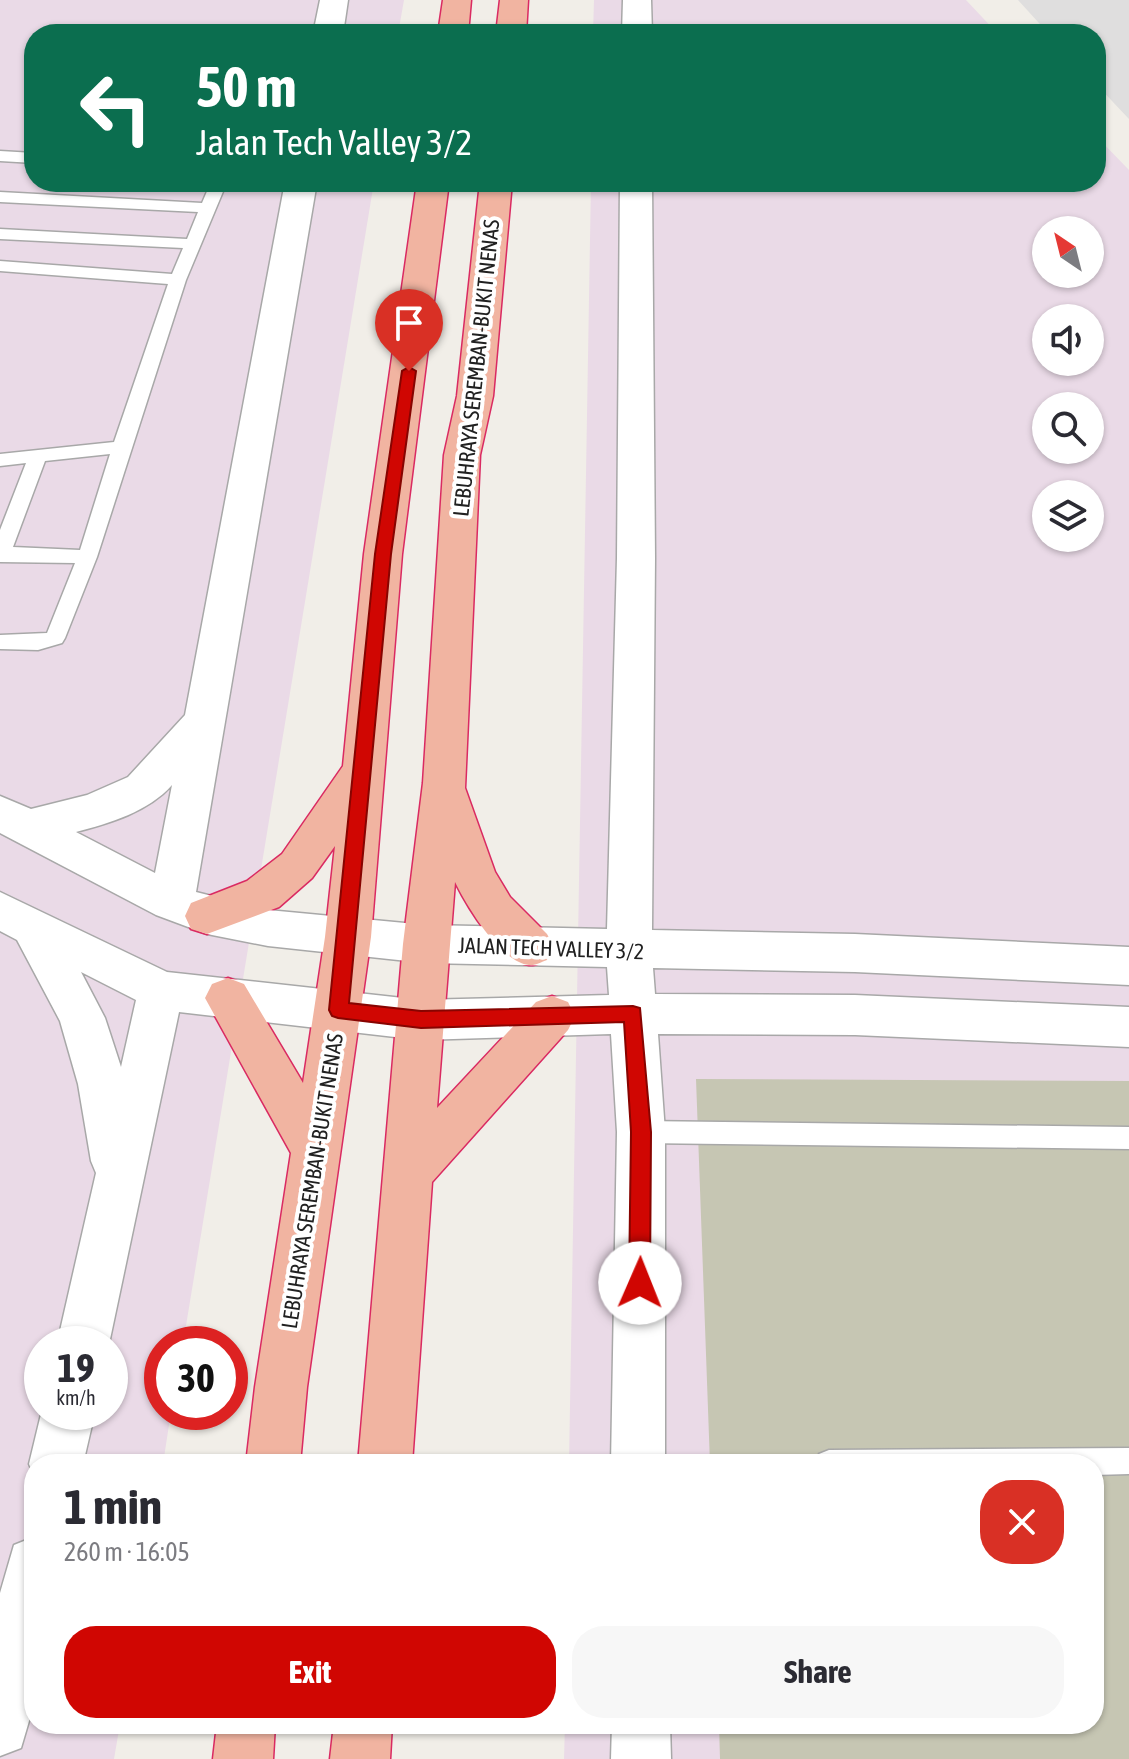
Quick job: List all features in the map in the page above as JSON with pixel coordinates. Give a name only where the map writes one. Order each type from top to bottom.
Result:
[{"type":"highway","points":[[454,24],[457,0]]},
{"type":"highway","points":[[512,24],[514,0]]},
{"type":"highway","name":"LEBUHRAYA SEREMBAN-BUKIT NENAS","points":[[274,1454],[281,1387],[348,937],[383,554],[432,192]]},
{"type":"highway","name":"LEBUHRAYA SEREMBAN-BUKIT NENAS","points":[[386,1454],[426,944],[444,783],[445,716],[462,455],[475,396],[495,192]]},
{"type":"highway","points":[[190,909],[263,894],[297,866],[363,770]]},
{"type":"highway","points":[[444,783],[474,876],[494,910],[531,947]]},
{"type":"highway","points":[[228,998],[317,1152]]},
{"type":"highway","points":[[409,1172],[552,1016]]},
{"type":"highway","points":[[243,1759],[245,1734]]},
{"type":"highway","points":[[360,1759],[362,1734]]},
{"type":"street","points":[[330,24],[334,0]]},
{"type":"street","points":[[637,0],[637,24]]},
{"type":"street","points":[[190,909],[204,720],[299,192]]},
{"type":"street","points":[[636,192],[636,558],[629,950],[641,1132],[638,1454]]},
{"type":"street","points":[[14,820],[96,810],[143,789],[204,720]]},
{"type":"street","name":"JALAN TECH VALLEY 3/2","points":[[14,820],[190,909],[348,937],[426,944],[855,953],[1129,966]]},
{"type":"street","points":[[17,919],[161,991],[421,1020],[633,1014],[855,1015],[1129,1027]]},
{"type":"street","points":[[17,919],[82,1018],[102,1084],[118,1183]]},
{"type":"street","points":[[87,1326],[161,991]]},
{"type":"street","points":[[58,1454],[64,1430]]},
{"type":"street","points":[[0,1727],[24,1613]]},
{"type":"street","points":[[641,1734],[641,1759]]},
{"type":"lane","points":[[0,156],[24,157]]},
{"type":"lane","points":[[0,642],[38,643],[55,638],[87,557],[178,280],[215,192]]},
{"type":"lane","points":[[0,197],[208,208]]},
{"type":"lane","points":[[0,234],[193,244]]},
{"type":"lane","points":[[0,266],[178,280]]},
{"type":"lane","points":[[0,460],[121,447]]},
{"type":"lane","points":[[38,455],[0,553],[87,557]]},
{"type":"lane","points":[[641,1132],[1129,1138]]},
{"type":"lane","points":[[1104,1461],[1129,1461]]},
{"type":"shaded area","points":[[0,0],[404,0],[400,24],[24,24],[24,192],[372,192],[186,1326],[144,1326],[144,1430],[168,1430],[165,1454],[24,1454],[24,1734],[118,1734],[114,1759],[0,1759]]},
{"type":"shaded area","points":[[594,0],[966,0],[989,24],[593,24]]},
{"type":"shaded area","points":[[1018,0],[1129,0],[1129,119],[1106,95],[1106,24],[1040,24]]},
{"type":"shaded area","points":[[1106,146],[1129,170],[1129,1759],[564,1759],[565,1734],[1104,1734],[1104,1454],[569,1454],[591,192],[1106,192]]},
{"type":"shaded area","points":[[696,1079],[1129,1081],[1129,1759],[720,1759],[719,1734],[1104,1734],[1104,1454],[710,1454]]},
{"type":"route","points":[[409,371],[383,554],[348,937],[338,1010],[421,1020],[633,1014],[641,1132],[640,1283]]}]
